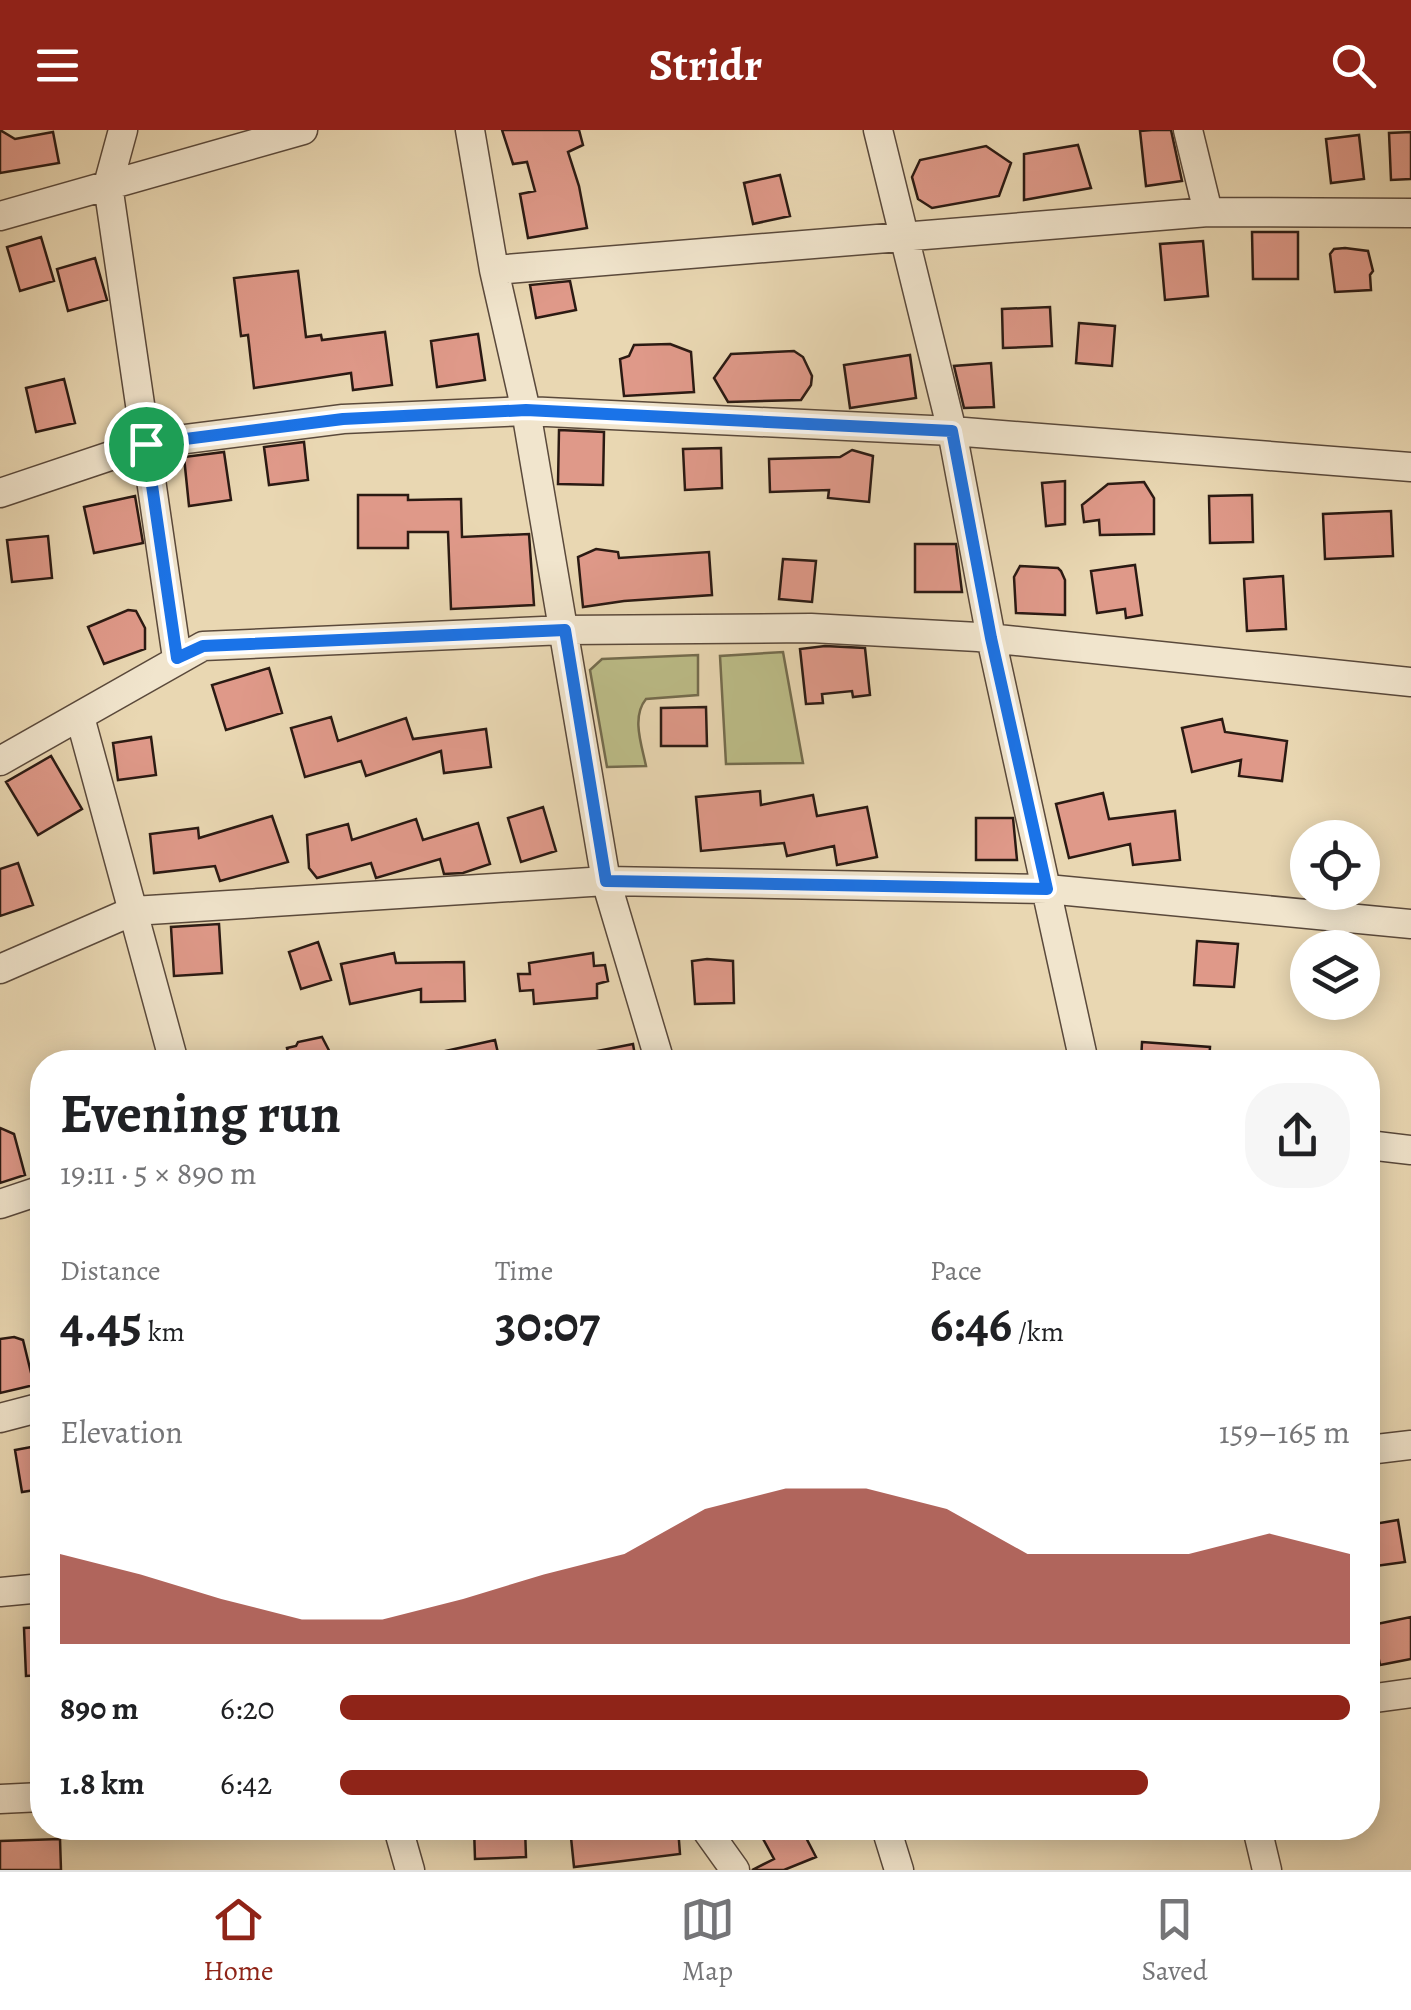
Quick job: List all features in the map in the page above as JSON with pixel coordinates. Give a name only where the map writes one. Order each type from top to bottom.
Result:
[{"type":"street","points":[[123,130],[108,185],[177,658]]},
{"type":"street","points":[[0,216],[302,130]]},
{"type":"street","points":[[470,130],[494,270],[526,410],[606,881],[656,1050]]},
{"type":"street","points":[[878,130],[952,431],[991,638],[1081,1050]]},
{"type":"street","points":[[1188,130],[1208,212]]},
{"type":"street","points":[[494,270],[1208,212],[1411,213]]},
{"type":"street","points":[[0,493],[146,444],[343,419],[526,410],[952,431],[1411,467]]},
{"type":"street","points":[[0,761],[203,646],[565,630],[811,628],[991,638],[1411,682]]},
{"type":"street","points":[[80,716],[171,1050]]},
{"type":"street","points":[[0,968],[134,911],[606,881],[1047,889],[1411,924]]},
{"type":"street","points":[[1380,1146],[1411,1150]]},
{"type":"street","points":[[0,1204],[30,1194]]},
{"type":"street","points":[[0,1418],[30,1410]]},
{"type":"street","points":[[1380,1449],[1411,1445]]},
{"type":"street","points":[[0,1592],[30,1589]]},
{"type":"street","points":[[1380,1697],[1411,1693]]},
{"type":"street","points":[[0,1799],[30,1798]]},
{"type":"street","points":[[401,1840],[410,1870]]},
{"type":"street","points":[[713,1840],[736,1870]]},
{"type":"street","points":[[890,1840],[899,1870]]},
{"type":"street","points":[[1260,1840],[1267,1870]]},
{"type":"green space","points":[[783,652],[803,763],[726,764],[720,656]]},
{"type":"green space","points":[[698,655],[698,695],[646,699],[642,706],[639,732],[646,766],[607,767],[590,670],[602,659]]},
{"type":"building","points":[[0,130],[15,139],[53,132],[59,163],[0,173]]},
{"type":"building","points":[[502,130],[579,130],[583,145],[568,152],[587,228],[528,238],[520,194],[535,191],[527,162],[513,164]]},
{"type":"building","points":[[1171,130],[1182,181],[1146,186],[1140,131]]},
{"type":"building","points":[[1411,132],[1411,179],[1391,180],[1389,133]]},
{"type":"building","points":[[1359,135],[1364,179],[1331,183],[1326,139]]},
{"type":"building","points":[[1078,145],[1091,188],[1024,200],[1024,154]]},
{"type":"building","points":[[986,146],[1011,163],[999,196],[932,208],[918,199],[912,177],[920,160]]},
{"type":"building","points":[[780,175],[790,216],[753,224],[744,183]]},
{"type":"building","points":[[1252,232],[1298,232],[1298,279],[1253,279]]},
{"type":"building","points":[[41,237],[54,281],[20,291],[7,247]]},
{"type":"building","points":[[1203,241],[1208,296],[1165,300],[1160,244]]},
{"type":"building","points":[[1334,249],[1368,251],[1373,271],[1371,290],[1335,292],[1330,254]]},
{"type":"building","points":[[95,258],[107,300],[68,311],[57,269]]},
{"type":"building","points":[[298,271],[306,337],[321,335],[322,340],[385,332],[392,385],[353,390],[351,373],[254,388],[248,335],[241,336],[234,278]]},
{"type":"building","points":[[570,281],[576,310],[536,318],[530,285]]},
{"type":"building","points":[[1050,307],[1052,346],[1003,348],[1002,309]]},
{"type":"building","points":[[1079,323],[1115,326],[1112,366],[1076,363]]},
{"type":"building","points":[[478,334],[485,380],[437,387],[431,341]]},
{"type":"building","points":[[670,344],[691,352],[694,392],[624,396],[620,359],[629,356],[634,345]]},
{"type":"building","points":[[794,351],[803,357],[812,376],[801,400],[728,402],[714,378],[731,354]]},
{"type":"building","points":[[910,355],[916,398],[850,408],[844,365]]},
{"type":"building","points":[[991,363],[994,407],[964,408],[954,366]]},
{"type":"building","points":[[64,379],[75,423],[36,432],[26,388]]},
{"type":"building","points":[[559,430],[604,432],[603,485],[558,484]]},
{"type":"building","points":[[304,442],[308,480],[269,485],[264,447]]},
{"type":"building","points":[[721,448],[722,488],[685,490],[683,449]]},
{"type":"building","points":[[852,450],[873,456],[869,502],[828,498],[829,490],[770,492],[769,459],[840,457]]},
{"type":"building","points":[[224,452],[231,500],[189,506],[184,457]]},
{"type":"building","points":[[1065,481],[1065,524],[1046,526],[1042,483]]},
{"type":"building","points":[[1144,482],[1154,498],[1154,534],[1100,535],[1099,520],[1084,522],[1082,505],[1108,484]]},
{"type":"building","points":[[358,495],[408,495],[408,500],[461,499],[462,537],[529,534],[534,605],[451,609],[448,532],[408,532],[408,548],[358,548]]},
{"type":"building","points":[[1252,495],[1253,542],[1210,543],[1209,496]]},
{"type":"building","points":[[135,496],[143,543],[94,553],[84,507]]},
{"type":"building","points":[[1391,511],[1393,556],[1325,559],[1323,514]]},
{"type":"building","points":[[48,536],[52,578],[12,582],[7,540]]},
{"type":"building","points":[[915,544],[956,544],[962,592],[915,592]]},
{"type":"building","points":[[596,549],[618,552],[619,558],[709,552],[712,595],[583,607],[578,557]]},
{"type":"building","points":[[783,559],[816,561],[812,602],[779,599]]},
{"type":"building","points":[[1135,565],[1142,615],[1126,618],[1125,609],[1097,613],[1091,571]]},
{"type":"building","points":[[1020,566],[1061,571],[1065,580],[1065,615],[1016,613],[1014,577]]},
{"type":"building","points":[[1283,576],[1286,629],[1247,631],[1244,579]]},
{"type":"building","points":[[128,610],[136,611],[145,628],[145,649],[104,664],[88,627]]},
{"type":"building","points":[[865,648],[870,695],[853,697],[852,691],[822,694],[823,703],[806,704],[800,649]]},
{"type":"building","points":[[269,668],[282,713],[226,730],[212,685]]},
{"type":"building","points":[[706,707],[707,746],[661,746],[661,708]]},
{"type":"building","points":[[331,717],[338,741],[406,718],[413,739],[486,729],[491,767],[444,773],[441,751],[366,776],[361,761],[305,777],[291,728]]},
{"type":"building","points":[[1222,719],[1225,732],[1287,741],[1282,781],[1239,776],[1241,760],[1192,772],[1182,728]]},
{"type":"building","points":[[151,737],[156,775],[118,780],[113,743]]},
{"type":"building","points":[[51,756],[82,809],[38,835],[6,782]]},
{"type":"building","points":[[760,791],[761,805],[813,795],[817,816],[867,807],[877,857],[837,865],[834,846],[787,856],[784,843],[701,851],[696,797]]},
{"type":"building","points":[[1103,793],[1109,819],[1175,811],[1180,860],[1133,865],[1130,844],[1069,858],[1056,804]]},
{"type":"building","points":[[543,807],[556,851],[521,862],[508,818]]},
{"type":"building","points":[[272,816],[288,862],[220,881],[215,866],[154,873],[150,834],[198,828],[199,838]]},
{"type":"building","points":[[976,818],[1013,818],[1017,860],[976,860]]},
{"type":"building","points":[[416,819],[423,840],[478,823],[490,864],[463,873],[444,874],[440,859],[376,878],[371,863],[317,878],[309,868],[307,835],[348,824],[352,840]]},
{"type":"building","points":[[18,863],[33,905],[0,916],[0,869]]},
{"type":"building","points":[[219,924],[222,973],[174,976],[171,927]]},
{"type":"building","points":[[1197,941],[1238,944],[1234,987],[1194,985]]},
{"type":"building","points":[[318,942],[331,980],[301,989],[289,952]]},
{"type":"building","points":[[394,953],[396,963],[464,962],[465,1001],[421,1002],[421,989],[350,1004],[341,964]]},
{"type":"building","points":[[593,953],[594,966],[605,965],[608,981],[597,984],[597,998],[534,1004],[533,990],[520,991],[518,974],[530,974],[529,963]]},
{"type":"building","points":[[692,961],[733,961],[734,1003],[695,1004]]},
{"type":"building","points":[[322,1037],[329,1050],[287,1050],[298,1042]]},
{"type":"building","points":[[495,1040],[497,1050],[450,1050]]},
{"type":"building","points":[[1142,1042],[1210,1047],[1210,1050],[1142,1050]]},
{"type":"building","points":[[633,1044],[634,1050],[602,1050]]},
{"type":"building","points":[[0,1128],[14,1134],[25,1175],[0,1183]]},
{"type":"building","points":[[0,1339],[23,1340],[30,1386],[0,1393]]},
{"type":"building","points":[[30,1447],[30,1491],[22,1492],[15,1450]]},
{"type":"building","points":[[1398,1520],[1405,1562],[1380,1565],[1380,1523]]},
{"type":"building","points":[[1411,1617],[1411,1659],[1380,1665],[1380,1623]]},
{"type":"building","points":[[24,1628],[30,1628],[30,1676],[26,1676]]},
{"type":"building","points":[[60,1840],[61,1870],[0,1870],[0,1841]]},
{"type":"building","points":[[474,1840],[525,1840],[526,1857],[475,1859]]},
{"type":"building","points":[[571,1840],[679,1840],[680,1854],[574,1867]]},
{"type":"building","points":[[764,1840],[807,1840],[816,1857],[784,1870],[752,1870],[774,1859]]},
{"type":"route","points":[[526,410],[952,431],[991,638],[1047,889],[606,881],[565,630],[203,646],[177,658],[146,444],[343,419],[526,410]]}]
